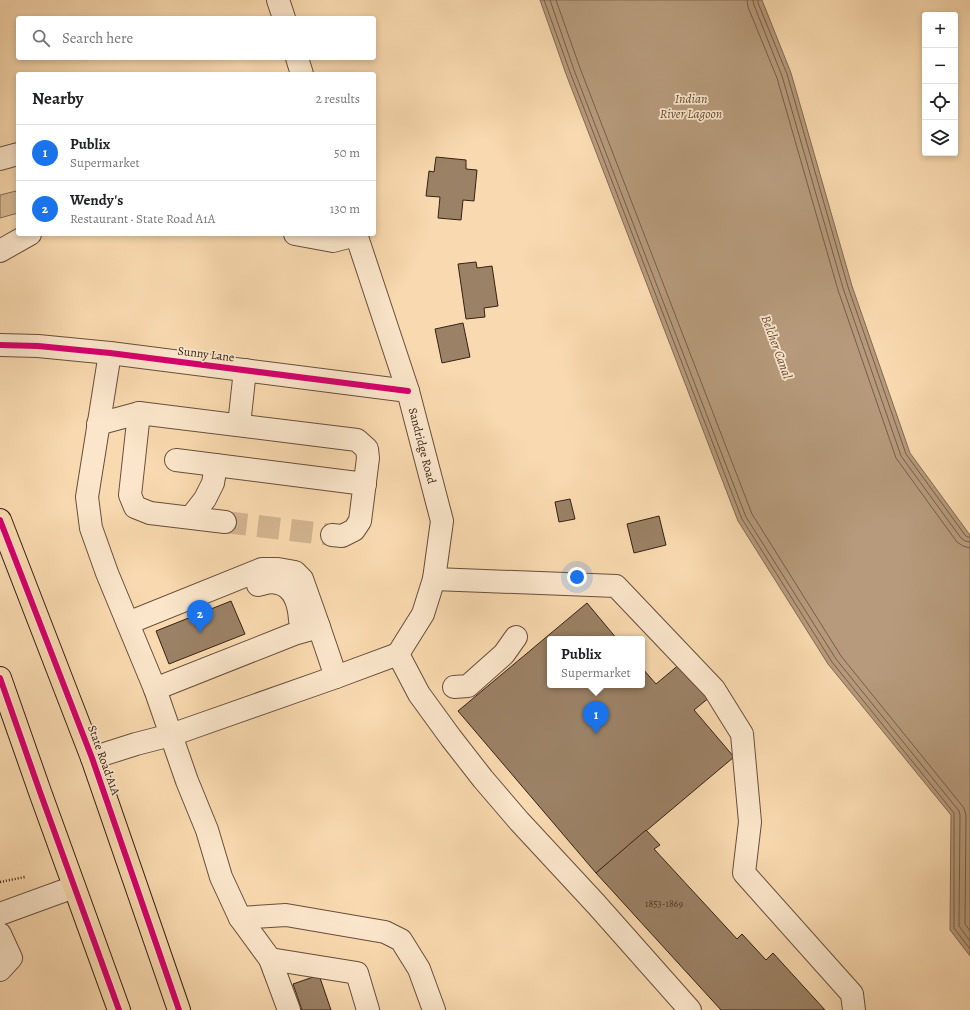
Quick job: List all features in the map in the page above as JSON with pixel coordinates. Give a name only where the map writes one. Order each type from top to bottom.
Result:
[{"type":"main road","name":"State Road A1A","points":[[0,520],[92,758],[179,1010]]},
{"type":"main road","points":[[0,678],[119,1010]]},
{"type":"street","points":[[278,0],[283,16]]},
{"type":"street","points":[[298,60],[301,72]]},
{"type":"street","points":[[0,159],[16,155]]},
{"type":"street","points":[[0,251],[26,236]]},
{"type":"street","points":[[306,236],[333,241],[352,236]]},
{"type":"street","name":"Sandridge Road","points":[[356,236],[408,391],[442,521],[434,578],[423,614],[398,654]]},
{"type":"street","name":"Sunny Lane","points":[[0,345],[38,346],[110,353],[408,391]]},
{"type":"street","points":[[110,353],[87,497],[91,528],[107,573],[138,620],[155,689],[187,781],[207,830],[221,877],[240,918],[270,959],[289,1010]]},
{"type":"street","points":[[239,424],[245,370]]},
{"type":"street","points":[[98,424],[139,413],[239,424],[357,440],[367,449],[368,458],[360,521],[354,530],[342,536],[332,535]]},
{"type":"street","points":[[139,413],[130,495],[135,507],[150,513],[225,522]]},
{"type":"street","points":[[176,460],[365,484]]},
{"type":"street","points":[[191,517],[205,499],[213,483],[216,465]]},
{"type":"street","points":[[138,620],[262,569],[278,569],[295,572],[302,579],[320,627],[336,677]]},
{"type":"street","points":[[434,578],[616,586],[714,689],[742,734],[750,822],[744,873],[852,994],[854,1010]]},
{"type":"street","points":[[138,620],[189,611],[259,585],[275,582],[286,586],[295,598],[299,609],[300,622],[294,634]]},
{"type":"street","points":[[155,689],[294,634],[320,627]]},
{"type":"street","points":[[454,687],[468,686],[504,654],[516,637]]},
{"type":"street","points":[[92,758],[171,735],[398,654],[419,694],[450,738],[483,779],[519,821],[690,1010]]},
{"type":"street","points":[[0,914],[74,887]]},
{"type":"street","points":[[240,918],[286,915],[385,932],[401,940],[419,969],[434,1010]]},
{"type":"street","points":[[0,934],[11,958],[0,970]]},
{"type":"street","points":[[270,959],[357,973],[368,1010]]},
{"type":"path","points":[[0,882],[25,877]]},
{"type":"shaded area","points":[[16,191],[16,214],[0,218],[0,195]]},
{"type":"water","name":"Indian River Lagoon","points":[[540,0],[762,0],[791,73],[852,286],[910,453],[970,535],[970,956],[950,930],[951,815],[828,664],[738,521],[566,74]]},
{"type":"building","points":[[436,157],[466,160],[466,169],[477,170],[474,201],[463,200],[461,220],[438,218],[440,197],[426,196],[429,171],[434,172]]},
{"type":"building","points":[[476,262],[477,268],[492,266],[498,306],[484,308],[485,317],[466,319],[458,264]]},
{"type":"building","points":[[463,323],[470,357],[442,363],[435,329]]},
{"type":"building","points":[[570,499],[575,519],[559,522],[555,502]]},
{"type":"building","points":[[659,516],[666,545],[634,553],[627,524]]},
{"type":"building","points":[[231,601],[245,634],[169,664],[156,631]]},
{"type":"building","points":[[587,603],[614,636],[548,636]]},
{"type":"building","points":[[547,636],[547,688],[645,688],[645,671],[656,684],[681,663],[710,697],[694,710],[734,757],[596,873],[458,711]]},
{"type":"building","points":[[646,830],[660,845],[654,849],[737,939],[742,934],[766,960],[773,953],[825,1010],[721,1010],[596,873]]},
{"type":"building","points":[[319,975],[331,1010],[302,1010],[293,984]]},
{"type":"tunnel","points":[[225,522],[332,535]]},
{"type":"cycle path","points":[[0,345],[38,346],[110,353],[408,391]]},
{"type":"cycle path","points":[[0,520],[92,758],[179,1010]]},
{"type":"cycle path","points":[[0,678],[119,1010]]},
{"type":"place","name":"Wendy's","points":[[200,633]]},
{"type":"place","name":"Publix","points":[[596,734]]},
{"type":"water label","name":"Belcher Canal","points":[[777,347]]}]
